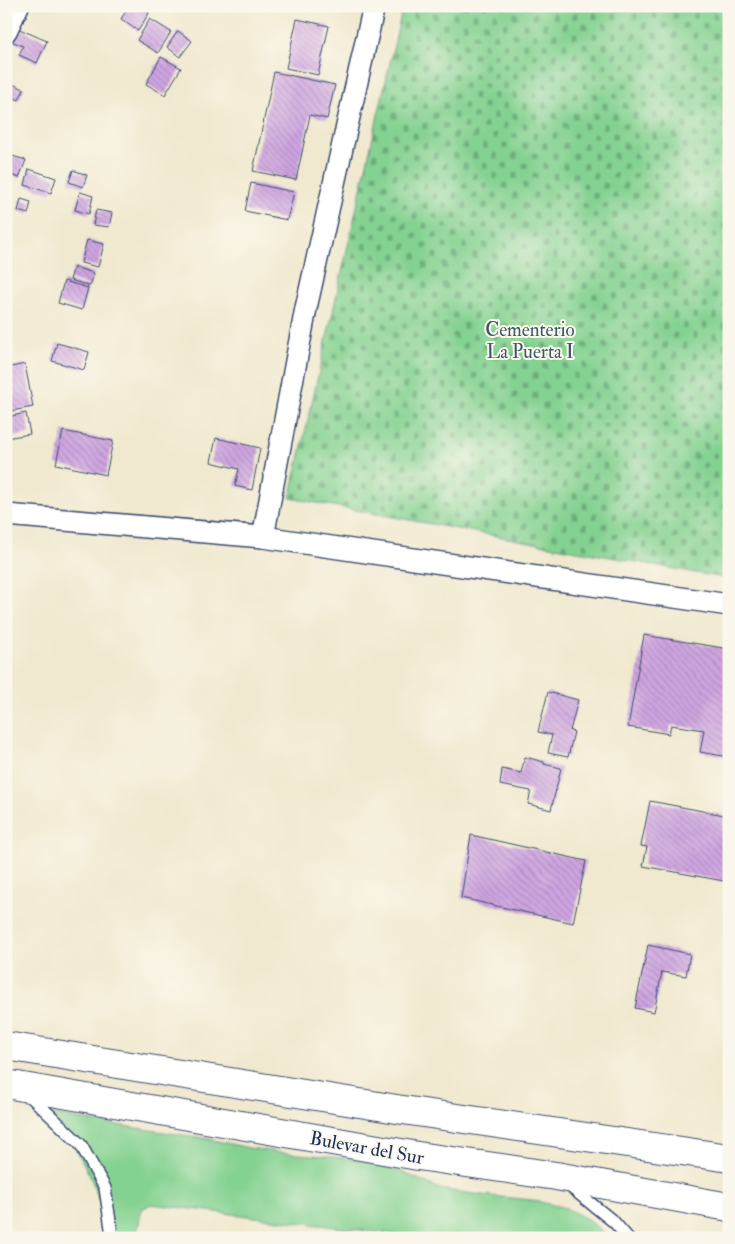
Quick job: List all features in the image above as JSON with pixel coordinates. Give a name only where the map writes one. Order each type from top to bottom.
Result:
[{"type":"highway","points":[[6,1046],[384,1108],[729,1158]]},
{"type":"highway","name":"Bulevar del Sur","points":[[13,1085],[409,1154],[556,1176],[729,1207]]},
{"type":"street","points":[[6,31],[18,6]]},
{"type":"street","points":[[263,537],[306,308],[374,6]]},
{"type":"street","points":[[6,516],[263,537],[729,605]]},
{"type":"lane","points":[[13,1085],[81,1145],[104,1188],[112,1228],[110,1238]]},
{"type":"lane","points":[[556,1176],[614,1222],[628,1238]]},
{"type":"green space","name":"Cementerio La Puerta I","points":[[403,6],[729,6],[729,579],[290,498]]},
{"type":"green space","points":[[36,1110],[76,1119],[204,1138],[249,1148],[359,1160],[379,1164],[440,1189],[532,1200],[566,1208],[589,1220],[611,1238],[424,1238],[151,1204],[142,1209],[136,1238],[108,1238],[101,1206],[91,1178],[72,1142]]},
{"type":"building","points":[[129,6],[139,6],[149,13],[138,31],[121,19]]},
{"type":"building","points":[[150,19],[171,32],[158,53],[137,40]]},
{"type":"building","points":[[297,19],[329,26],[318,75],[286,68]]},
{"type":"building","points":[[17,28],[47,41],[37,63],[19,55],[23,46],[11,41]]},
{"type":"building","points":[[178,31],[192,41],[180,57],[167,47]]},
{"type":"building","points":[[161,57],[181,68],[165,95],[146,84]]},
{"type":"building","points":[[274,72],[335,85],[327,119],[310,115],[296,180],[253,171]]},
{"type":"building","points":[[10,83],[24,89],[19,100],[6,94]]},
{"type":"building","points":[[12,156],[26,160],[19,178],[6,173]]},
{"type":"building","points":[[29,169],[56,178],[51,193],[25,185]]},
{"type":"building","points":[[73,170],[87,175],[83,187],[69,182]]},
{"type":"building","points":[[251,183],[294,192],[287,220],[245,211]]},
{"type":"building","points":[[80,192],[93,196],[89,214],[75,210]]},
{"type":"building","points":[[21,199],[31,202],[28,214],[18,211]]},
{"type":"building","points":[[96,210],[112,213],[109,227],[93,225]]},
{"type":"building","points":[[87,240],[104,244],[98,267],[81,263]]},
{"type":"building","points":[[74,267],[94,273],[90,286],[70,280]]},
{"type":"building","points":[[64,281],[88,288],[82,310],[58,303]]},
{"type":"building","points":[[57,343],[89,352],[84,370],[52,361]]},
{"type":"building","points":[[25,364],[33,407],[6,412],[6,368]]},
{"type":"building","points":[[26,413],[30,434],[6,438],[6,417]]},
{"type":"building","points":[[63,431],[113,441],[106,475],[56,464]]},
{"type":"building","points":[[216,438],[260,448],[252,490],[235,486],[239,469],[211,462]]},
{"type":"building","points":[[644,635],[729,649],[729,757],[700,752],[704,730],[671,725],[669,734],[628,727]]},
{"type":"building","points":[[548,692],[578,700],[570,731],[574,732],[568,757],[548,753],[552,735],[538,732]]},
{"type":"building","points":[[525,757],[561,768],[551,810],[528,804],[531,791],[500,785],[502,769],[521,773]]},
{"type":"building","points":[[650,801],[729,816],[729,882],[643,866],[647,847],[641,846]]},
{"type":"building","points":[[471,835],[586,861],[573,923],[461,898]]},
{"type":"building","points":[[648,945],[690,954],[686,976],[662,972],[654,1012],[635,1008]]}]
